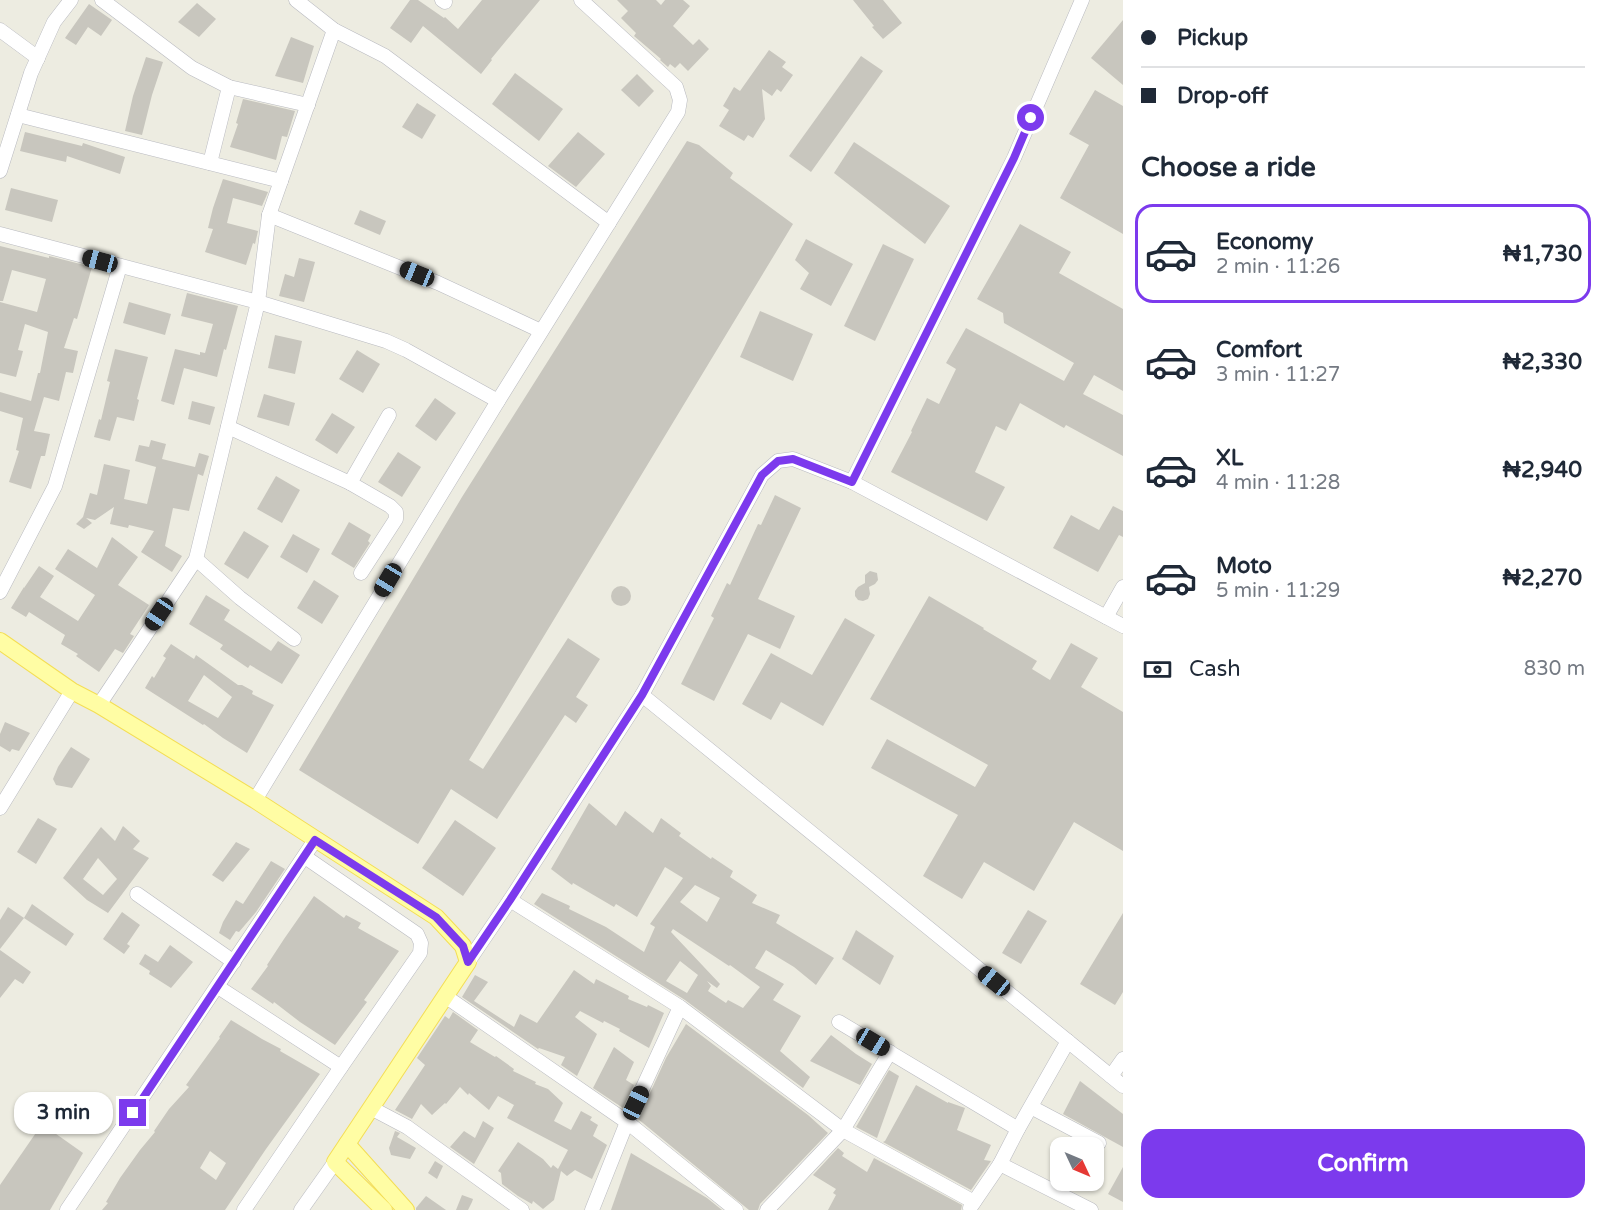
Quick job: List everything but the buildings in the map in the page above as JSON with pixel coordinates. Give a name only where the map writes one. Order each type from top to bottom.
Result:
[{"type":"main road","points":[[0,640],[72,691],[255,800],[436,917],[463,946],[468,962],[335,1162],[384,1210]]},
{"type":"main road","points":[[347,1144],[406,1210]]},
{"type":"street","points":[[0,171],[31,73],[54,22],[70,0]]},
{"type":"street","points":[[102,0],[192,68],[229,87],[308,105]]},
{"type":"street","points":[[297,0],[334,30],[385,56],[609,223]]},
{"type":"street","points":[[255,800],[541,331],[678,112],[680,100],[676,87],[582,0]]},
{"type":"street","points":[[852,482],[1014,158],[1082,0]]},
{"type":"street","points":[[0,30],[38,58]]},
{"type":"street","points":[[99,705],[196,560],[258,302],[269,215],[334,30]]},
{"type":"street","points":[[210,163],[229,87]]},
{"type":"street","points":[[0,122],[16,121],[210,163],[281,181]]},
{"type":"street","points":[[269,215],[438,283],[541,331]]},
{"type":"street","points":[[0,234],[258,302],[386,341],[498,401]]},
{"type":"street","points":[[0,592],[55,486],[120,267]]},
{"type":"street","points":[[350,483],[389,415]]},
{"type":"street","points":[[228,427],[350,483],[390,506],[396,512],[396,519],[361,573]]},
{"type":"street","points":[[468,962],[642,695],[762,475],[778,461],[793,459],[852,482],[1123,626]]},
{"type":"street","points":[[196,560],[240,598],[294,639]]},
{"type":"street","points":[[1106,617],[1123,587]]},
{"type":"street","points":[[0,808],[72,691]]},
{"type":"street","points":[[642,695],[1123,1086]]},
{"type":"street","points":[[67,1210],[315,840]]},
{"type":"street","points":[[244,1210],[420,954],[421,943],[417,934],[305,857]]},
{"type":"street","points":[[137,894],[234,962]]},
{"type":"street","points":[[510,900],[680,1007],[843,1130],[971,1206],[1000,1164],[1068,1041]]},
{"type":"street","points":[[218,987],[341,1067]]},
{"type":"street","points":[[445,996],[627,1122],[736,1210]]},
{"type":"street","points":[[592,1210],[627,1122],[680,1007]]},
{"type":"street","points":[[839,1022],[1018,1129]]},
{"type":"street","points":[[767,1210],[843,1130],[890,1052]]},
{"type":"street","points":[[1111,1076],[1123,1059]]},
{"type":"street","points":[[1031,1107],[1088,1137]]},
{"type":"street","points":[[371,1108],[408,1127],[522,1210]]},
{"type":"street","points":[[301,1210],[335,1162]]},
{"type":"street","points":[[1000,1164],[1090,1210]]},
{"type":"route","points":[[133,1113],[315,840],[436,917],[463,946],[468,962],[642,695],[762,475],[778,461],[793,459],[852,482],[1014,158],[1031,118]]}]
